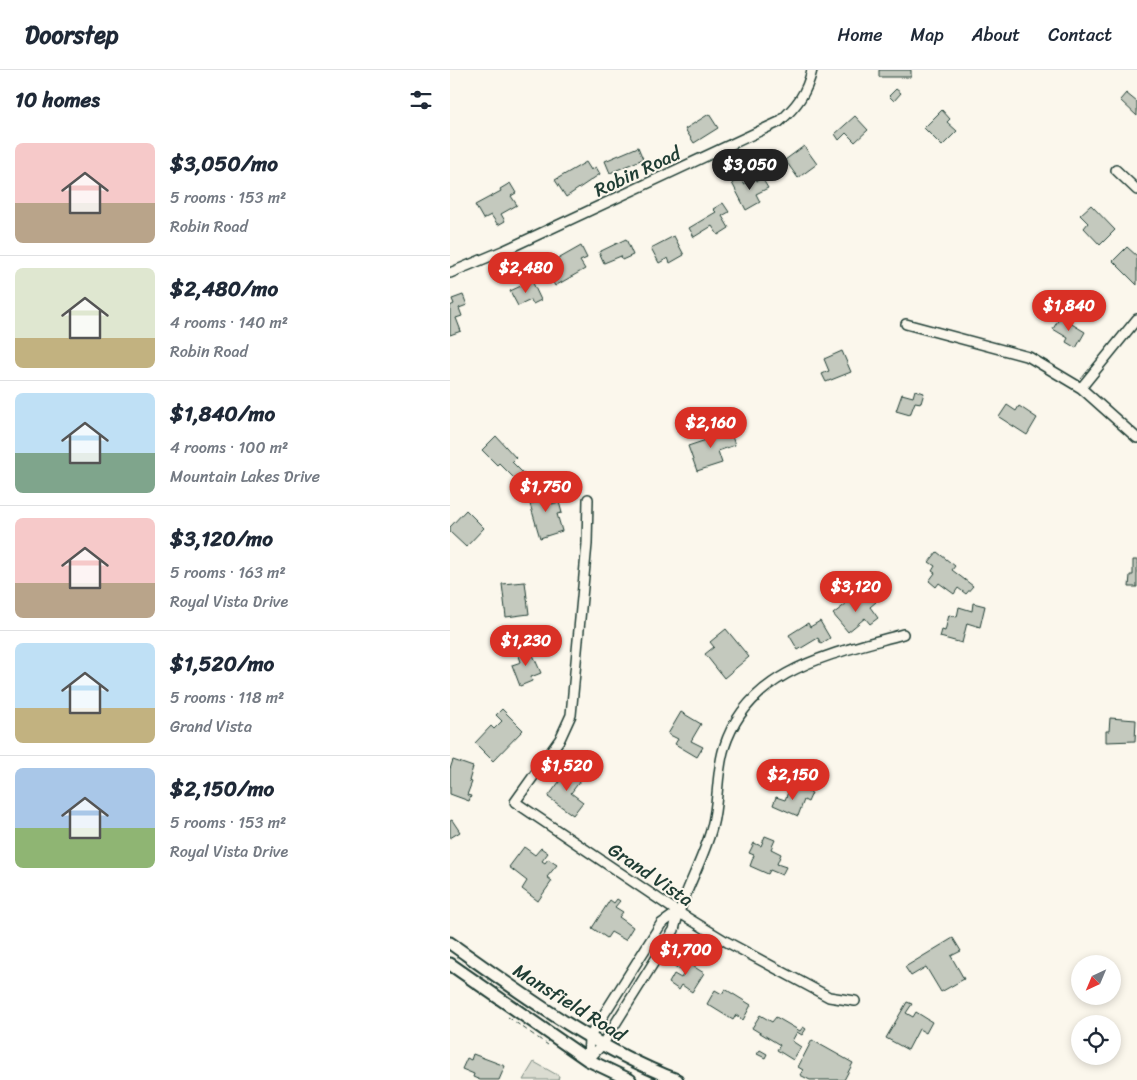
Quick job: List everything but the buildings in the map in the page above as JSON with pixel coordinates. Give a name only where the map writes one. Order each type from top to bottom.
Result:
[{"type":"main road","name":"Mansfield Road","points":[[450,943],[545,1010],[589,1038],[628,1059],[677,1080]]},
{"type":"main road","name":"Mansfield Road","points":[[450,964],[588,1060],[630,1080]]},
{"type":"street","name":"Robin Road","points":[[450,273],[505,250],[779,122],[796,106],[808,85],[812,70]]},
{"type":"street","points":[[1116,170],[1137,190]]},
{"type":"street","points":[[1081,388],[1137,319]]},
{"type":"street","points":[[906,324],[1029,357],[1081,388],[1137,438]]},
{"type":"street","name":"Grand Vista","points":[[588,499],[587,544],[571,715],[560,739],[515,802],[678,912],[727,942],[829,997],[855,1001]]},
{"type":"street","points":[[588,1060],[602,1045],[674,930],[678,912],[712,829],[718,803],[719,771],[724,748],[733,726],[748,704],[763,687],[815,659],[903,634]]},
{"type":"street","points":[[588,1060],[589,1038],[661,924],[678,912]]},
{"type":"street","points":[[636,963],[648,970]]},
{"type":"shaded area","points":[[534,1062],[559,1076],[558,1080],[523,1080]]}]
